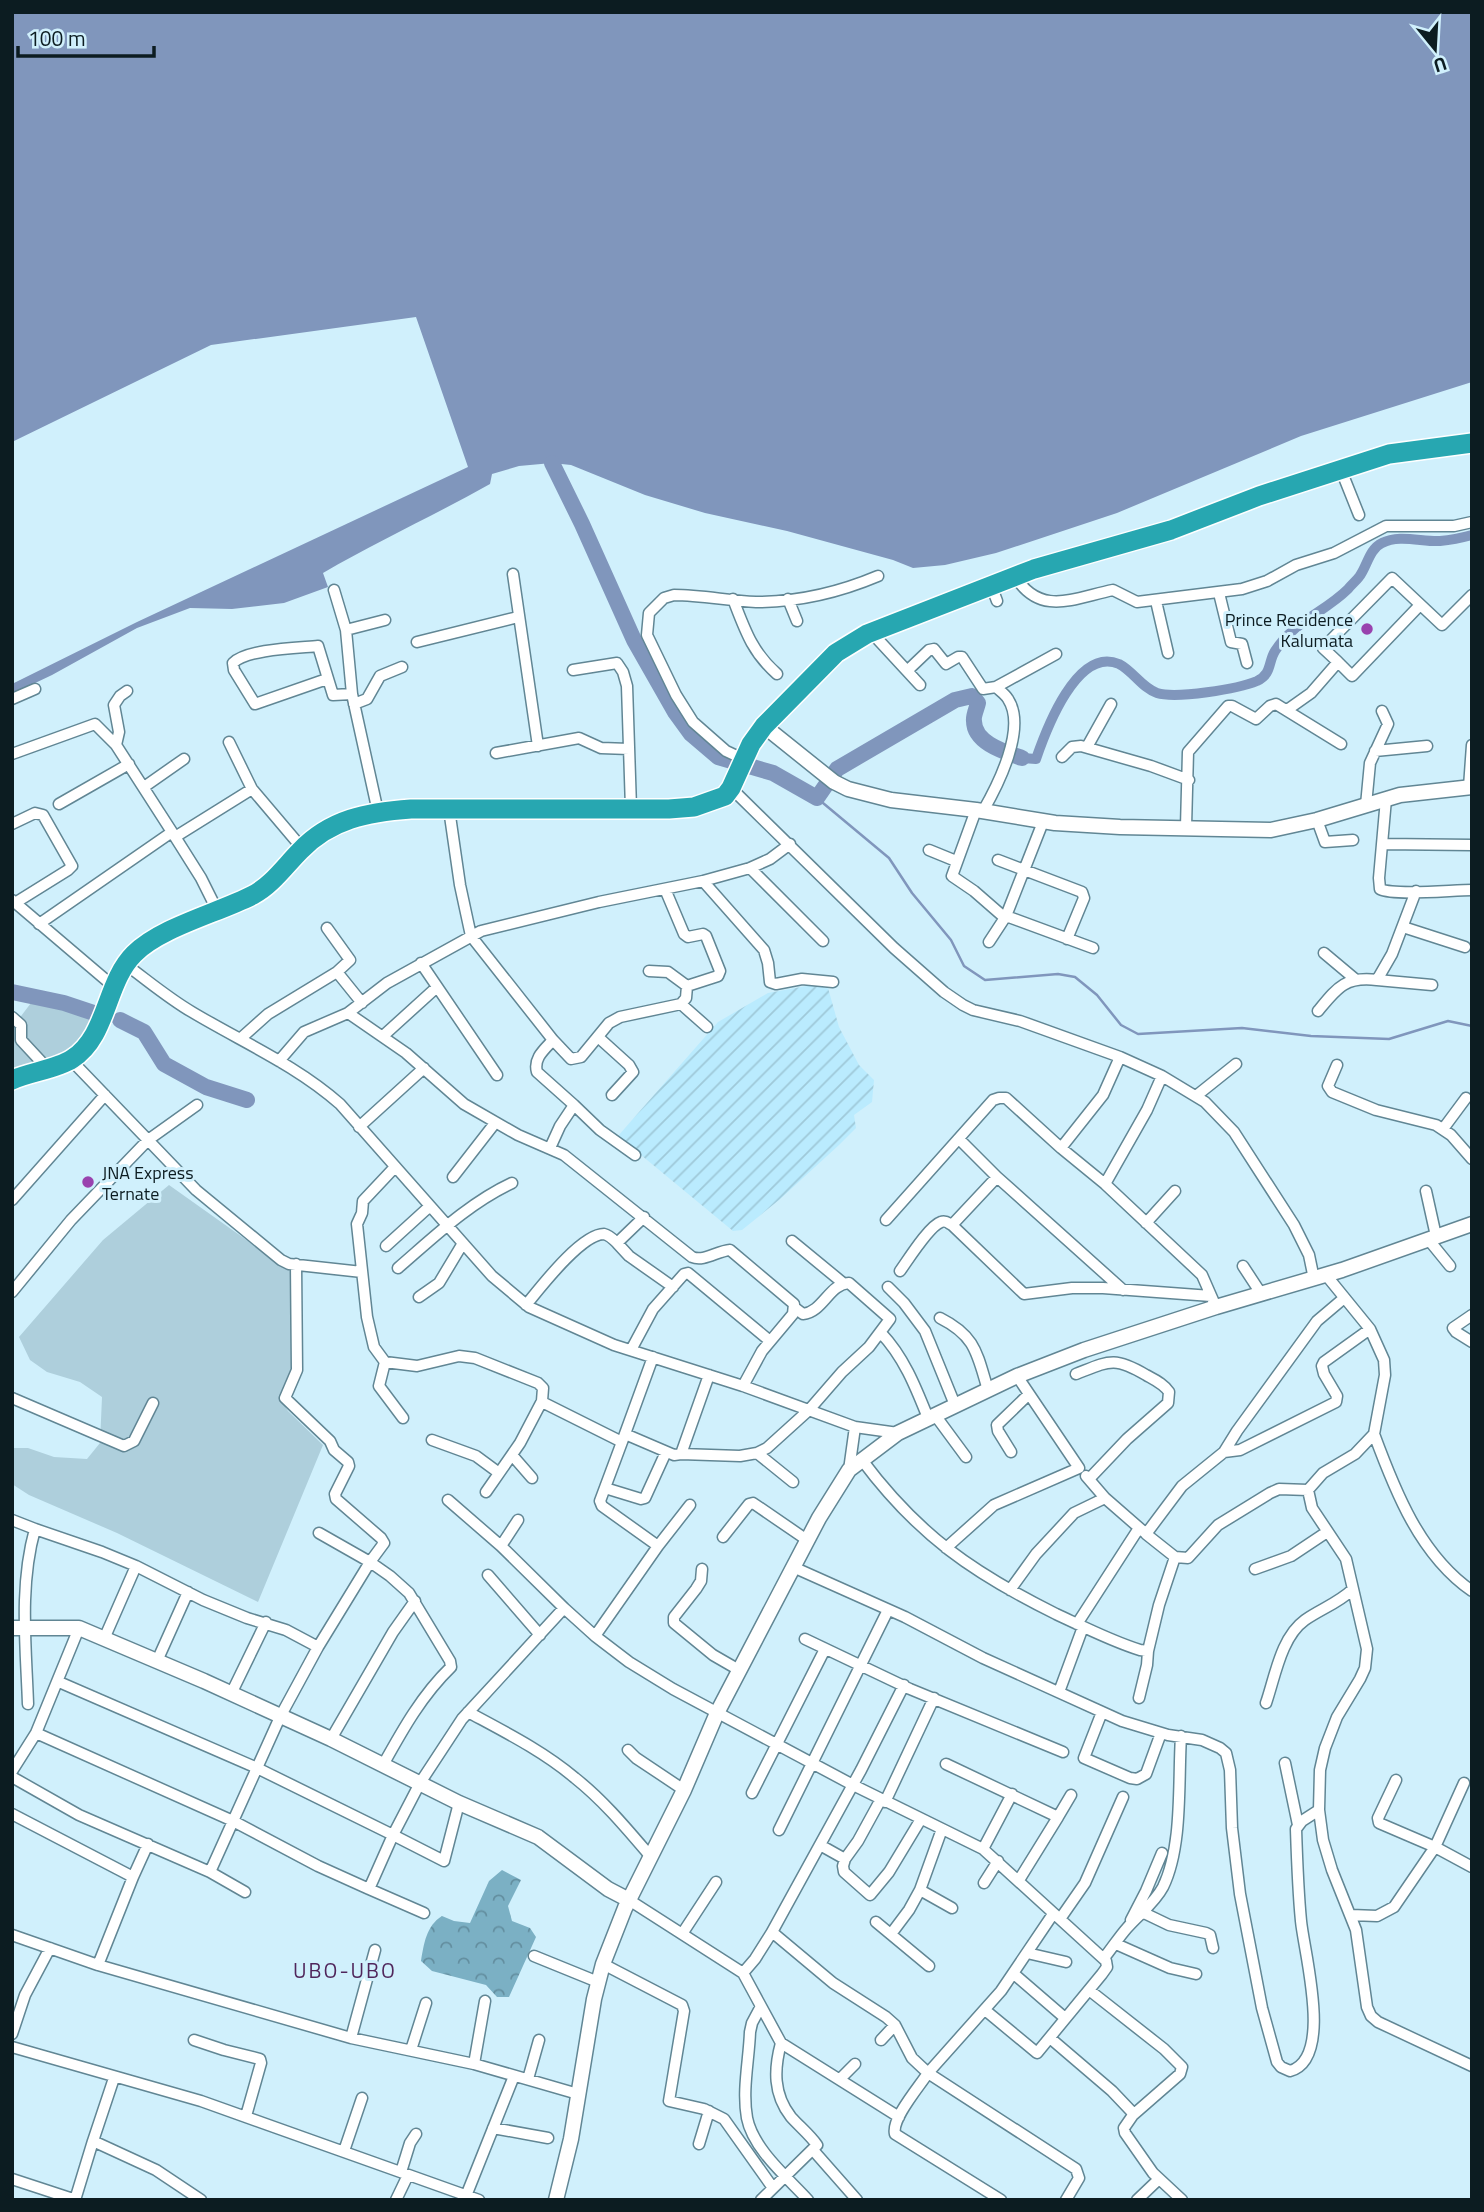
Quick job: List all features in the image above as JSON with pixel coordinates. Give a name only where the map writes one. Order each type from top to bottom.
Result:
[{"type":"highway","points":[[12,1080],[71,1060],[90,1041],[125,964],[136,952],[156,938],[254,894],[325,829],[352,818],[378,812],[694,807],[725,796],[764,726],[836,653],[872,632],[994,593],[1015,576],[1171,530],[1259,496],[1389,454],[1472,443]]},
{"type":"street","points":[[1341,470],[1359,515]]},
{"type":"street","points":[[1015,576],[1025,591],[1046,601],[1068,601],[1112,590],[1137,601],[1156,601],[1254,586],[1296,565],[1334,553],[1386,526],[1435,527],[1472,522]]},
{"type":"street","points":[[513,574],[537,746]]},
{"type":"street","points":[[878,576],[841,590],[757,602],[674,595],[664,598],[649,613],[647,635],[676,695],[693,722],[726,751],[790,844],[894,948],[944,992],[973,1010],[1020,1021],[1120,1057],[1162,1076],[1196,1096],[1234,1132],[1303,1240],[1320,1277],[1370,1329],[1384,1360],[1385,1375],[1374,1434],[1410,1519],[1448,1570],[1472,1591]]},
{"type":"street","points":[[1420,605],[1352,676],[1323,648],[1392,578],[1442,625],[1472,595]]},
{"type":"street","points":[[334,590],[346,630],[353,699],[378,812]]},
{"type":"street","points":[[1219,593],[1230,639],[1232,643],[1242,644],[1247,663]]},
{"type":"street","points":[[788,599],[797,621]]},
{"type":"street","points":[[733,600],[755,651],[777,674]]},
{"type":"street","points":[[1156,601],[1168,653]]},
{"type":"street","points":[[417,642],[518,617]]},
{"type":"street","points":[[346,630],[385,620]]},
{"type":"street","points":[[872,632],[920,685]]},
{"type":"street","points":[[327,679],[255,704],[234,670],[233,663],[249,654],[318,646],[332,695],[353,699],[367,699],[380,676],[401,667]]},
{"type":"street","points":[[907,671],[932,649],[946,664],[962,657],[983,689],[996,687],[1056,654]]},
{"type":"street","points":[[1287,710],[1311,693],[1338,662]]},
{"type":"street","points":[[573,670],[617,663],[620,666],[626,686],[631,808]]},
{"type":"street","points":[[996,687],[1008,698],[1012,708],[1010,752],[956,861],[952,872],[954,879],[974,891],[1005,917],[1093,948]]},
{"type":"street","points":[[12,699],[35,689]]},
{"type":"street","points":[[116,745],[119,732],[114,705],[127,691]]},
{"type":"street","points":[[1087,747],[1111,704]]},
{"type":"street","points":[[1186,827],[1188,751],[1224,709],[1232,706],[1256,719],[1272,704],[1287,710],[1340,744]]},
{"type":"street","points":[[1366,805],[1368,775],[1375,751],[1388,724],[1382,711]]},
{"type":"street","points":[[12,754],[95,724],[116,745],[129,764],[201,878],[217,911]]},
{"type":"street","points":[[764,726],[829,778],[860,793],[1043,822],[1120,827],[1271,830],[1317,820],[1386,799],[1437,789],[1470,787],[1472,745]]},
{"type":"street","points":[[496,753],[579,738],[601,748],[629,749]]},
{"type":"street","points":[[229,742],[252,789],[302,848]]},
{"type":"street","points":[[1375,751],[1427,746]]},
{"type":"street","points":[[1062,757],[1072,747],[1087,747],[1189,780]]},
{"type":"street","points":[[144,788],[184,759]]},
{"type":"street","points":[[60,804],[129,764]]},
{"type":"street","points":[[39,924],[174,834],[252,789]]},
{"type":"street","points":[[1386,799],[1380,888],[1388,892],[1472,890]]},
{"type":"street","points":[[449,809],[460,885],[471,936],[571,1059],[578,1059],[609,1023],[620,1017],[681,1004],[686,998],[687,986]]},
{"type":"street","points":[[12,824],[35,813],[43,815],[72,866],[14,901],[110,994]]},
{"type":"street","points":[[1317,820],[1325,842],[1353,840]]},
{"type":"street","points":[[989,942],[1005,917],[1043,822]]},
{"type":"street","points":[[279,1061],[304,1032],[348,1013],[387,983],[481,931],[750,868],[770,859],[790,844]]},
{"type":"street","points":[[1382,844],[1472,845]]},
{"type":"street","points":[[929,850],[956,861]]},
{"type":"street","points":[[998,860],[1084,895],[1067,939]]},
{"type":"street","points":[[750,868],[823,941]]},
{"type":"street","points":[[703,881],[764,950],[770,982],[776,984],[802,979],[833,982]]},
{"type":"street","points":[[665,889],[681,930],[688,937],[703,934],[706,936],[720,971],[718,976],[687,986]]},
{"type":"street","points":[[1377,980],[1392,954],[1416,891]]},
{"type":"street","points":[[1403,927],[1465,947]]},
{"type":"street","points":[[240,1039],[268,1014],[337,972],[350,960],[327,928]]},
{"type":"street","points":[[1324,953],[1355,979]]},
{"type":"street","points":[[421,963],[497,1075]]},
{"type":"street","points":[[125,964],[189,1010],[320,1086],[340,1104],[492,1276],[526,1305],[576,1329],[631,1350],[743,1386],[855,1427],[898,1433]]},
{"type":"street","points":[[649,971],[668,972],[687,986]]},
{"type":"street","points":[[337,972],[362,1003]]},
{"type":"street","points":[[1318,1011],[1334,992],[1355,979],[1432,985]]},
{"type":"street","points":[[383,1036],[437,987]]},
{"type":"street","points":[[681,1004],[706,1027]]},
{"type":"street","points":[[348,1013],[424,1068],[464,1104],[495,1123],[572,1161],[697,1259],[724,1250],[736,1253],[803,1314],[813,1311],[843,1283]]},
{"type":"street","points":[[12,1017],[21,1025],[21,1040],[47,1068]]},
{"type":"street","points":[[598,1037],[629,1065],[633,1072],[612,1095]]},
{"type":"street","points":[[553,1040],[536,1060],[537,1072],[600,1130],[635,1156]]},
{"type":"street","points":[[1061,1149],[1103,1095],[1120,1057]]},
{"type":"street","points":[[71,1060],[196,1190],[273,1255],[289,1264],[362,1272]]},
{"type":"street","points":[[1196,1096],[1236,1064]]},
{"type":"street","points":[[1337,1065],[1328,1086],[1332,1092],[1376,1110],[1443,1129],[1472,1159]]},
{"type":"street","points":[[359,1126],[424,1068]]},
{"type":"street","points":[[1105,1184],[1147,1110],[1162,1076]]},
{"type":"street","points":[[12,1200],[105,1095]]},
{"type":"street","points":[[886,1220],[993,1100],[1006,1098],[1061,1149],[1105,1184],[1202,1275],[1213,1302]]},
{"type":"street","points":[[1443,1129],[1466,1098]]},
{"type":"street","points":[[12,1292],[71,1220],[148,1140],[197,1105]]},
{"type":"street","points":[[550,1148],[574,1105]]},
{"type":"street","points":[[453,1177],[495,1123]]},
{"type":"street","points":[[960,1140],[997,1177],[1123,1290]]},
{"type":"street","points":[[394,1167],[363,1201],[358,1224],[367,1317],[374,1347],[385,1362],[417,1366],[459,1356],[475,1358],[542,1385],[542,1401],[512,1455],[486,1492]]},
{"type":"street","points":[[952,1225],[997,1177]]},
{"type":"street","points":[[398,1268],[447,1225],[512,1183]]},
{"type":"street","points":[[1146,1223],[1175,1191]]},
{"type":"street","points":[[1426,1191],[1432,1237],[1450,1266]]},
{"type":"street","points":[[386,1246],[430,1206]]},
{"type":"street","points":[[617,1243],[643,1217]]},
{"type":"street","points":[[900,1271],[939,1223],[946,1222],[1024,1294],[1072,1288],[1123,1290],[1213,1302]]},
{"type":"street","points":[[556,2200],[603,1964],[629,1900],[686,1786],[717,1713],[807,1540],[849,1471],[898,1433],[1017,1377],[1084,1350],[1213,1302],[1262,1294],[1342,1270],[1432,1237],[1470,1229]]},
{"type":"street","points":[[526,1305],[559,1265],[585,1243],[605,1234],[629,1256],[673,1287]]},
{"type":"street","points":[[542,1401],[611,1438],[624,1438],[666,1451],[740,1456],[767,1448],[809,1410],[890,1321],[889,1316],[851,1283],[843,1283],[792,1241]]},
{"type":"street","points":[[419,1297],[435,1288],[463,1243]]},
{"type":"street","points":[[210,1872],[280,1717],[318,1647],[382,1547],[383,1541],[335,1497],[349,1464],[334,1450],[330,1441],[285,1398],[297,1370],[304,1265]]},
{"type":"street","points":[[1242,1266],[1262,1294]]},
{"type":"street","points":[[631,1350],[653,1309],[684,1274],[691,1274],[770,1341]]},
{"type":"street","points":[[888,1287],[925,1331],[956,1405]]},
{"type":"street","points":[[1059,1692],[1080,1625],[1143,1531],[1182,1486],[1224,1452],[1317,1321],[1343,1299]]},
{"type":"street","points":[[743,1386],[757,1358],[787,1322],[795,1308]]},
{"type":"street","points":[[1471,1316],[1453,1328],[1472,1342]]},
{"type":"street","points":[[940,1318],[958,1327],[972,1342],[988,1390]]},
{"type":"street","points":[[1224,1452],[1240,1450],[1336,1402],[1337,1396],[1323,1371],[1324,1362],[1370,1329]]},
{"type":"street","points":[[881,1333],[905,1365],[932,1416],[966,1457]]},
{"type":"street","points":[[653,1357],[600,1501],[602,1506],[658,1546]]},
{"type":"street","points":[[385,1362],[379,1386],[403,1418]]},
{"type":"street","points":[[1076,1374],[1100,1365],[1123,1362],[1156,1381],[1169,1392],[1168,1404],[1126,1439],[1089,1479]]},
{"type":"street","points":[[681,1454],[709,1375]]},
{"type":"street","points":[[1017,1377],[1079,1468],[1105,1498],[1175,1557],[1188,1558],[1218,1525],[1263,1496],[1279,1489],[1308,1490]]},
{"type":"street","points":[[1011,1452],[997,1425],[1028,1395]]},
{"type":"street","points":[[12,1398],[124,1446],[134,1441],[153,1403]]},
{"type":"street","points":[[849,1471],[855,1427]]},
{"type":"street","points":[[1374,1434],[1354,1454],[1323,1473],[1308,1490],[1312,1508],[1346,1559],[1367,1644],[1367,1657],[1360,1679],[1337,1717],[1325,1748],[1320,1770],[1319,1810],[1332,1870],[1356,1930],[1367,2007],[1371,2016],[1378,2022],[1471,2064]]},
{"type":"street","points":[[432,1440],[475,1456],[499,1474]]},
{"type":"street","points":[[605,1488],[645,1498],[666,1451]]},
{"type":"street","points":[[757,1453],[793,1482]]},
{"type":"street","points":[[512,1455],[532,1478]]},
{"type":"street","points":[[862,1460],[889,1496],[973,1569],[1080,1625],[1130,1647],[1148,1651]]},
{"type":"street","points":[[946,1548],[994,1505],[1079,1468]]},
{"type":"street","points":[[1010,1590],[1036,1554],[1074,1513],[1105,1498]]},
{"type":"street","points":[[448,1500],[501,1546],[595,1636],[629,1662],[717,1713],[853,1785],[983,1849],[1104,1958],[1107,1967],[1041,2050],[1034,2053],[985,2010]]},
{"type":"street","points":[[723,1537],[753,1503],[807,1540]]},
{"type":"street","points":[[595,1636],[690,1505]]},
{"type":"street","points":[[12,1520],[136,1566],[188,1592],[247,1618],[286,1630],[318,1647]]},
{"type":"street","points":[[501,1546],[518,1520]]},
{"type":"street","points":[[28,1704],[19,1628],[28,1555],[34,1530]]},
{"type":"street","points":[[1255,1569],[1291,1556],[1327,1532]]},
{"type":"street","points":[[319,1533],[390,1576],[415,1601],[450,1661],[451,1667],[432,1686],[409,1717],[383,1765]]},
{"type":"street","points":[[1139,1698],[1159,1605],[1175,1557]]},
{"type":"street","points":[[104,1639],[136,1566]]},
{"type":"street","points":[[793,1567],[1102,1712],[1145,1730],[1211,1743],[1226,1753],[1229,1761],[1232,1828],[1251,1950],[1277,2062],[1290,2071],[1301,2065],[1310,2050],[1314,2018],[1301,1924],[1298,1825],[1285,1763]]},
{"type":"street","points":[[702,1569],[701,1581],[674,1617],[674,1623],[708,1651],[739,1670]]},
{"type":"street","points":[[488,1576],[540,1635]]},
{"type":"street","points":[[1266,1703],[1292,1632],[1304,1621],[1352,1590]]},
{"type":"street","points":[[157,1661],[188,1592]]},
{"type":"street","points":[[331,1739],[393,1632],[415,1601]]},
{"type":"street","points":[[369,1889],[420,1783],[468,1712],[564,1608]]},
{"type":"street","points":[[779,1829],[888,1610]]},
{"type":"street","points":[[231,1694],[267,1622]]},
{"type":"street","points":[[19,1628],[79,1629],[104,1639],[331,1739],[459,1804],[538,1838],[608,1889],[743,1973],[781,2043],[899,2117]]},
{"type":"street","points":[[12,1771],[36,1733],[79,1629]]},
{"type":"street","points":[[805,1639],[904,1685],[1063,1752]]},
{"type":"street","points":[[752,1793],[825,1649]]},
{"type":"street","points":[[59,1682],[257,1768],[444,1861],[459,1804]]},
{"type":"street","points":[[743,1973],[772,1932],[853,1785],[904,1685]]},
{"type":"street","points":[[921,1819],[889,1872],[870,1895],[844,1872],[845,1859],[883,1800],[934,1698]]},
{"type":"street","points":[[468,1712],[528,1745],[575,1778],[617,1818],[651,1857]]},
{"type":"street","points":[[1102,1712],[1084,1758],[1130,1778],[1137,1779],[1146,1774],[1161,1733]]},
{"type":"street","points":[[36,1733],[233,1821],[318,1866],[425,1913]]},
{"type":"street","points":[[1126,1928],[1144,1913],[1163,1887],[1176,1839],[1181,1736]]},
{"type":"street","points":[[628,1750],[636,1758],[686,1786]]},
{"type":"street","points":[[946,1764],[1058,1817]]},
{"type":"street","points":[[12,1777],[79,1815],[210,1872],[245,1892]]},
{"type":"street","points":[[1396,1780],[1378,1818],[1379,1823],[1435,1847],[1472,1867]]},
{"type":"street","points":[[1351,1915],[1377,1916],[1394,1907],[1435,1847],[1464,1783]]},
{"type":"street","points":[[983,1849],[1012,1794]]},
{"type":"street","points":[[1019,1880],[1071,1795]]},
{"type":"street","points":[[1001,2200],[897,2136],[894,2129],[928,2073],[985,2010],[1027,1953],[1085,1883],[1123,1797]]},
{"type":"street","points":[[1298,1825],[1319,1810]]},
{"type":"street","points":[[12,1814],[133,1877]]},
{"type":"street","points":[[891,1934],[920,1890],[942,1829]]},
{"type":"street","points":[[97,1965],[148,1844]]},
{"type":"street","points":[[820,1845],[845,1859]]},
{"type":"street","points":[[1104,1958],[1126,1928],[1162,1853]]},
{"type":"street","points":[[984,1883],[998,1861]]},
{"type":"street","points":[[682,1934],[716,1882]]},
{"type":"street","points":[[920,1890],[952,1908]]},
{"type":"street","points":[[1144,1913],[1169,1925],[1210,1935],[1213,1948]]},
{"type":"street","points":[[876,1922],[929,1966]]},
{"type":"street","points":[[772,1932],[833,1983],[874,2008],[895,2025],[912,2058],[928,2073],[1076,2169],[1079,2178],[1066,2200]]},
{"type":"street","points":[[12,1936],[97,1965],[351,2038],[474,2064],[578,2094]]},
{"type":"street","points":[[1116,1944],[1170,1968],[1196,1974]]},
{"type":"street","points":[[12,2034],[24,1996],[50,1948]]},
{"type":"street","points":[[351,2038],[375,1950]]},
{"type":"street","points":[[1027,1953],[1066,1962]]},
{"type":"street","points":[[534,1956],[598,1982]]},
{"type":"street","points":[[603,1964],[682,2005],[684,2011],[669,2099],[673,2104],[709,2111],[726,2121],[780,2182],[808,2200]]},
{"type":"street","points":[[1014,1974],[1065,2018]]},
{"type":"street","points":[[1089,1990],[1164,2049],[1182,2067],[1180,2074],[1133,2115],[1124,2128],[1159,2179],[1182,2200]]},
{"type":"street","points":[[474,2064],[485,2001]]},
{"type":"street","points":[[411,2050],[426,2004]]},
{"type":"street","points":[[760,2008],[750,2032],[745,2091],[748,2121],[780,2182]]},
{"type":"street","points":[[881,2040],[895,2025]]},
{"type":"street","points":[[1050,2038],[1119,2098],[1133,2115]]},
{"type":"street","points":[[194,2040],[260,2059],[246,2116]]},
{"type":"street","points":[[528,2079],[539,2040]]},
{"type":"street","points":[[761,2200],[813,2150],[816,2143],[789,2114],[778,2092],[775,2063],[781,2043]]},
{"type":"street","points":[[12,2047],[201,2101],[479,2200]]},
{"type":"street","points":[[840,2078],[855,2064]]},
{"type":"street","points":[[467,2196],[514,2076]]},
{"type":"street","points":[[12,2179],[76,2200],[114,2078]]},
{"type":"street","points":[[344,2151],[362,2098]]},
{"type":"street","points":[[699,2144],[709,2111]]},
{"type":"street","points":[[493,2128],[548,2138]]},
{"type":"street","points":[[396,2200],[410,2143],[416,2134]]},
{"type":"street","points":[[93,2141],[156,2170],[201,2200]]},
{"type":"street","points":[[813,2150],[857,2200]]},
{"type":"street","points":[[1137,2200],[1159,2179]]},
{"type":"shaded area","points":[[12,12],[1472,12],[1472,382],[1301,436],[1117,513],[996,553],[945,565],[913,568],[787,531],[705,513],[645,495],[571,465],[552,463],[519,466],[492,474],[490,484],[323,573],[328,587],[284,603],[232,609],[190,608],[137,628],[12,694],[12,684],[137,622],[468,467],[416,317],[211,345],[12,442]]},
{"type":"shaded area","points":[[812,985],[828,988],[839,1027],[859,1065],[874,1080],[872,1102],[854,1115],[856,1128],[839,1145],[779,1200],[742,1230],[733,1231],[618,1136],[718,1022],[768,993]]},
{"type":"shaded area","points":[[34,999],[65,1005],[90,1014],[95,1028],[83,1046],[12,1091],[12,1028]]},
{"type":"shaded area","points":[[169,1185],[293,1273],[292,1375],[279,1397],[288,1411],[323,1445],[258,1602],[117,1533],[29,1495],[12,1484],[12,1448],[28,1448],[54,1457],[87,1459],[100,1443],[102,1397],[80,1382],[47,1372],[30,1360],[19,1337],[103,1240]]},
{"type":"green space","points":[[502,1870],[521,1880],[508,1906],[512,1921],[530,1928],[536,1937],[509,1997],[497,1997],[486,1985],[432,1971],[421,1961],[432,1925],[442,1916],[470,1923],[489,1881]]},
{"type":"waterway","points":[[552,463],[634,640],[675,712],[691,734],[718,757],[773,773],[817,798],[837,769],[955,700],[972,696],[978,703],[974,719],[979,735],[992,746],[1022,758]]},
{"type":"waterway","points":[[1022,758],[1036,759],[1047,729],[1065,694],[1090,667],[1104,662],[1119,664],[1152,691],[1166,695],[1207,692],[1257,681],[1267,671],[1282,641],[1348,589],[1362,573],[1371,554],[1382,543],[1396,539],[1440,541],[1472,535]]},
{"type":"waterway","points":[[817,798],[889,858],[912,893],[951,940],[964,966],[985,980],[1058,974],[1075,977],[1097,995],[1121,1025],[1138,1034],[1242,1028],[1311,1036],[1389,1039],[1448,1021],[1472,1026]]},
{"type":"waterway","points":[[12,992],[64,1003],[94,1013]]},
{"type":"waterway","points":[[120,1020],[144,1032],[164,1064],[206,1087],[247,1100]]},
{"type":"place","name":"Prince Recidence Kalumata","points":[[1367,629]]},
{"type":"place","name":"JNA Express Ternate","points":[[88,1182]]},
{"type":"district","name":"UBO-UBO","points":[[345,1970]]}]
